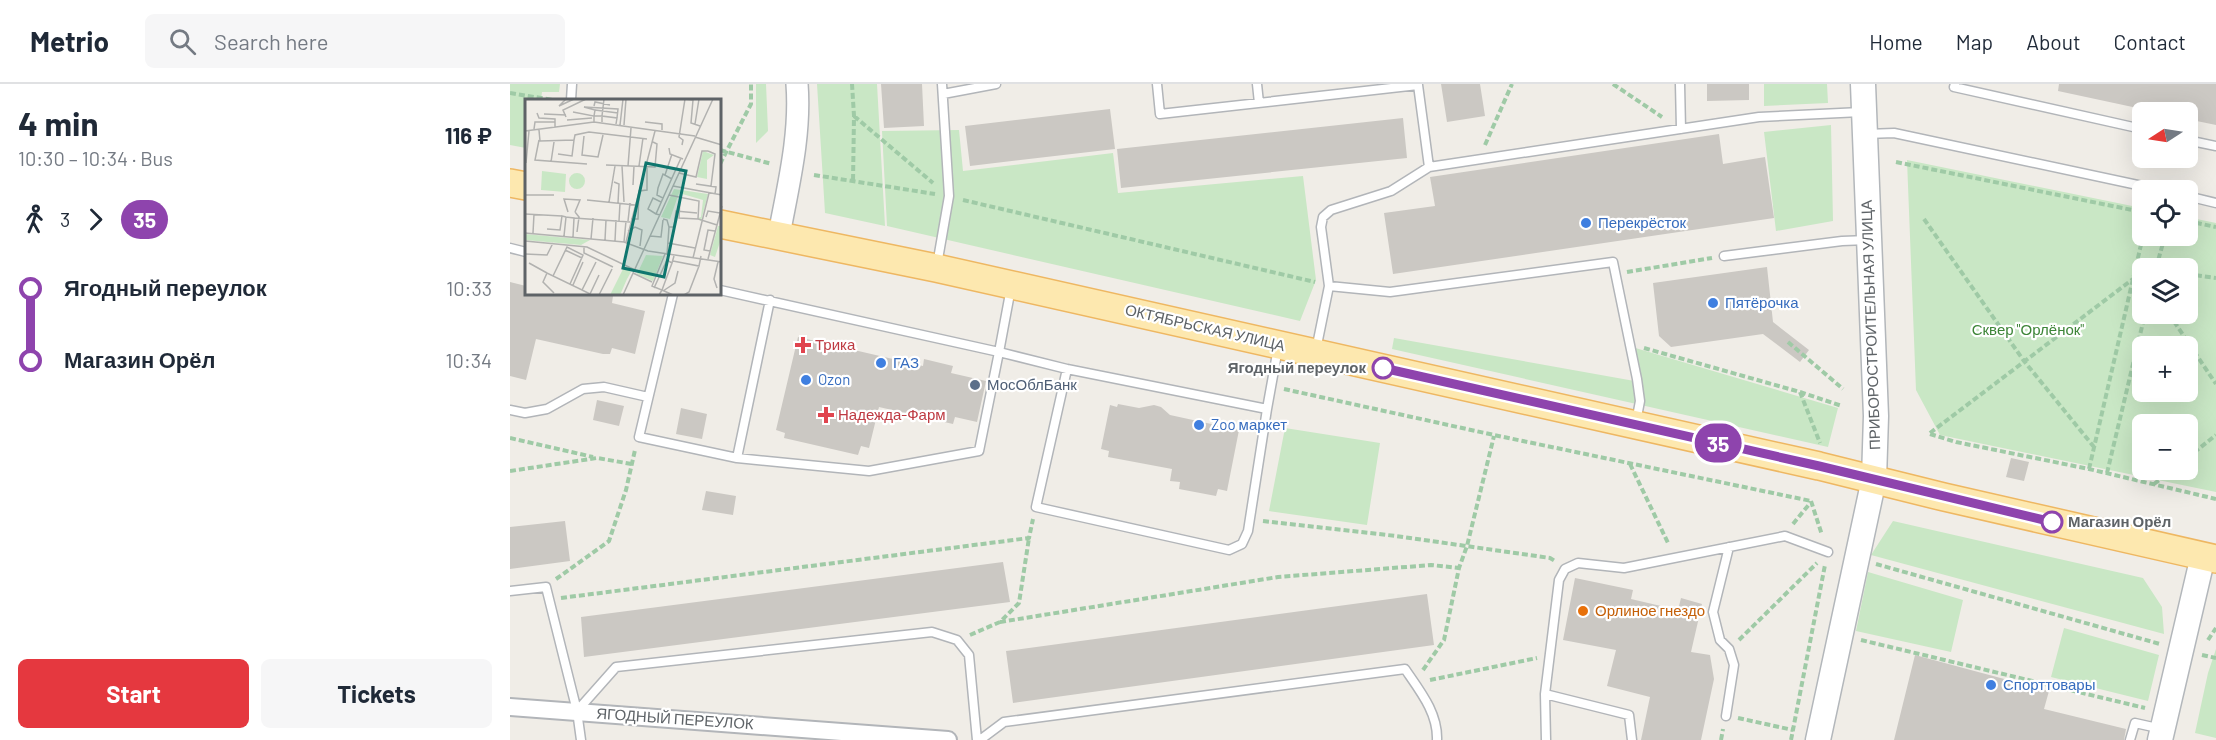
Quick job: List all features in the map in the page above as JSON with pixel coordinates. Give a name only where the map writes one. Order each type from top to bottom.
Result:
[{"type":"main road","name":"ПРИБОРОСТРОИТЕЛЬНАЯ УЛИЦА","points":[[1818,740],[1874,479],[1876,416],[1863,84]]},
{"type":"main road","points":[[510,183],[525,186]]},
{"type":"main road","name":"ОКТЯБРЬСКАЯ УЛИЦА","points":[[722,224],[1012,285],[1874,479],[2209,558]]},
{"type":"main road","points":[[2161,735],[2181,650],[2209,558]]},
{"type":"street","points":[[778,235],[796,133],[797,84]]},
{"type":"street","name":"ЯГОДНЫЙ ПЕРЕУЛОК","points":[[510,707],[948,740]]},
{"type":"lane","points":[[571,99],[572,84]]},
{"type":"lane","points":[[936,268],[949,196],[942,84]]},
{"type":"lane","points":[[943,94],[996,84]]},
{"type":"lane","points":[[1157,84],[1160,114],[1418,86],[1429,167]]},
{"type":"lane","points":[[1257,84],[1259,103]]},
{"type":"lane","points":[[1680,84],[1681,129]]},
{"type":"lane","points":[[1955,84],[1954,87],[2132,127]]},
{"type":"lane","points":[[1315,353],[1329,286],[1321,227],[1323,217],[1331,210],[1391,191],[1429,167],[1759,117],[1865,123],[1894,133],[2132,184]]},
{"type":"lane","points":[[2198,142],[2216,146]]},
{"type":"lane","points":[[2198,198],[2216,202]]},
{"type":"lane","points":[[1724,256],[1842,241],[1869,240]]},
{"type":"lane","points":[[510,248],[525,252]]},
{"type":"lane","points":[[1329,286],[1390,292],[1613,262],[1640,400],[1635,425]]},
{"type":"lane","points":[[673,296],[639,437],[737,458],[869,471],[979,451],[1012,285]]},
{"type":"lane","points":[[722,290],[1067,369],[1268,409]]},
{"type":"lane","points":[[737,458],[770,300]]},
{"type":"lane","points":[[1067,369],[1036,507],[1228,550],[1242,544],[1251,519],[1279,345]]},
{"type":"lane","points":[[510,410],[525,413],[547,409],[583,389],[604,387],[648,397]]},
{"type":"lane","points":[[1546,740],[1545,694],[1559,580],[1565,569],[1578,563],[1624,568],[1675,556],[1785,536],[1828,552]]},
{"type":"lane","points":[[1726,716],[1734,665],[1729,650],[1720,640],[1713,612],[1729,547]]},
{"type":"lane","points":[[510,591],[546,587],[577,711],[581,740]]},
{"type":"lane","points":[[577,711],[616,667],[932,632],[957,640],[969,655],[978,740],[1004,722],[1405,669],[1432,712],[1437,727],[1437,740]]},
{"type":"lane","points":[[1545,694],[1629,715],[1632,740]]},
{"type":"lane","points":[[2130,740],[2134,723],[2161,735]]},
{"type":"path","points":[[722,161],[751,104],[751,84]]},
{"type":"path","points":[[852,84],[853,182]]},
{"type":"path","points":[[1479,160],[1512,84]]},
{"type":"path","points":[[1612,84],[1681,129]]},
{"type":"path","points":[[510,93],[547,99]]},
{"type":"path","points":[[854,116],[949,196]]},
{"type":"path","points":[[722,151],[773,165]]},
{"type":"path","points":[[1896,162],[2132,210]]},
{"type":"path","points":[[814,175],[949,196],[1329,286]]},
{"type":"path","points":[[1924,219],[2024,361],[2094,447]]},
{"type":"path","points":[[2198,223],[2216,227]]},
{"type":"path","points":[[1615,274],[1724,256]]},
{"type":"path","points":[[2198,276],[2216,278]]},
{"type":"path","points":[[2132,280],[1930,434],[1956,442],[2089,469],[2216,499]]},
{"type":"path","points":[[2089,469],[2132,283]]},
{"type":"path","points":[[2107,473],[2143,324]]},
{"type":"path","points":[[2176,324],[2216,384]]},
{"type":"path","points":[[1788,342],[1843,389]]},
{"type":"path","points":[[1629,344],[1842,406]]},
{"type":"path","points":[[1272,386],[1811,501]]},
{"type":"path","points":[[1800,392],[1823,452]]},
{"type":"path","points":[[1414,683],[1444,640],[1459,567],[1467,546],[1494,435]]},
{"type":"path","points":[[2198,449],[2216,435]]},
{"type":"path","points":[[546,587],[573,565],[609,541],[639,437]]},
{"type":"path","points":[[510,438],[632,464]]},
{"type":"path","points":[[510,471],[597,458]]},
{"type":"path","points":[[1630,464],[1675,556]]},
{"type":"path","points":[[2153,484],[2158,480]]},
{"type":"path","points":[[1785,536],[1811,501]]},
{"type":"path","points":[[1791,740],[1828,552],[1811,501]]},
{"type":"path","points":[[1000,622],[1019,603],[1036,507]]},
{"type":"path","points":[[1251,519],[1550,558],[1565,569]]},
{"type":"path","points":[[549,600],[1029,538]]},
{"type":"path","points":[[1729,650],[1828,552]]},
{"type":"path","points":[[1857,559],[2181,650]]},
{"type":"path","points":[[957,640],[1000,622],[1278,577],[1431,565],[1459,567]]},
{"type":"path","points":[[1841,635],[2150,709]]},
{"type":"path","points":[[1414,683],[1550,655]]},
{"type":"path","points":[[1726,716],[1793,730]]},
{"type":"green space","points":[[510,84],[560,84],[559,92],[542,92],[541,99],[525,99],[525,148],[510,145]]},
{"type":"green space","points":[[756,84],[766,84],[768,131],[756,143]]},
{"type":"green space","points":[[817,84],[877,84],[885,226],[825,213]]},
{"type":"green space","points":[[1764,84],[1827,84],[1828,103],[1764,106]]},
{"type":"green space","points":[[1831,125],[1833,221],[1776,231],[1764,132]]},
{"type":"green space","points":[[959,130],[963,171],[1113,153],[1118,193],[1303,176],[1316,280],[1300,321],[887,226],[882,131]]},
{"type":"green space","name":"Сквер \"Орлёнок\"","points":[[1907,160],[2132,206],[2132,246],[2198,246],[2198,219],[2216,223],[2216,492],[2158,480],[2198,480],[2198,414],[2132,414],[2132,475],[1940,435],[1916,390]]},
{"type":"green space","points":[[1394,338],[1640,382],[1632,347],[1838,408],[1828,447],[1392,349]]},
{"type":"green space","points":[[1285,428],[1380,443],[1367,525],[1269,511]]},
{"type":"green space","points":[[1893,521],[2143,578],[2162,607],[2164,634],[1871,555]]},
{"type":"green space","points":[[1868,572],[1963,600],[1951,652],[1856,631]]},
{"type":"green space","points":[[2064,628],[2159,655],[2148,701],[2051,677]]},
{"type":"green space","points":[[2216,649],[2216,738],[2195,733],[2208,673]]},
{"type":"building","points":[[881,84],[922,84],[924,126],[884,128]]},
{"type":"building","points":[[1441,84],[1480,84],[1485,116],[1447,122]]},
{"type":"building","points":[[1707,84],[1749,84],[1749,100],[1707,101]]},
{"type":"building","points":[[2059,84],[2216,84],[2216,125],[2198,121],[2198,102],[2132,102],[2132,107],[2058,91]]},
{"type":"building","points":[[1110,109],[1115,149],[970,166],[965,126]]},
{"type":"building","points":[[1403,118],[1407,158],[1121,188],[1117,149]]},
{"type":"building","points":[[1719,134],[1723,164],[1765,157],[1774,218],[1393,274],[1384,213],[1435,206],[1430,177]]},
{"type":"building","name":"Пятёрочка","points":[[1767,267],[1773,322],[1809,350],[1800,362],[1763,334],[1671,347],[1659,336],[1653,283]]},
{"type":"building","points":[[510,282],[525,286],[525,296],[613,296],[612,303],[645,311],[635,354],[612,348],[610,354],[603,354],[536,339],[526,380],[510,376]]},
{"type":"building","points":[[798,337],[923,366],[924,359],[953,366],[951,373],[986,381],[977,422],[955,417],[953,424],[879,407],[869,448],[861,446],[858,455],[784,438],[785,433],[776,430]]},
{"type":"building","points":[[597,400],[624,406],[619,426],[593,420]]},
{"type":"building","points":[[1118,404],[1139,408],[1154,405],[1161,407],[1170,415],[1239,430],[1227,491],[1218,489],[1216,496],[1179,489],[1180,482],[1170,481],[1172,469],[1108,457],[1109,451],[1101,449],[1110,405],[1117,407]]},
{"type":"building","points":[[681,408],[707,414],[702,439],[676,434]]},
{"type":"building","points":[[2011,458],[2029,462],[2024,481],[2006,477]]},
{"type":"building","points":[[706,491],[736,496],[733,515],[702,510]]},
{"type":"building","points":[[565,521],[570,561],[510,569],[510,527]]},
{"type":"building","points":[[1003,562],[1010,602],[584,657],[581,617]]},
{"type":"building","points":[[1575,578],[1633,590],[1631,599],[1678,610],[1681,598],[1702,604],[1691,652],[1710,655],[1714,679],[1701,740],[1641,740],[1650,697],[1607,686],[1616,650],[1563,640]]},
{"type":"building","points":[[1427,594],[1434,645],[1013,703],[1006,651]]},
{"type":"building","points":[[1915,655],[2049,691],[2044,709],[2126,729],[2124,740],[1894,740]]},
{"type":"bus line","name":"35","points":[[1383,368],[1819,466],[2052,522]]},
{"type":"place","name":"Перекрёсток","points":[[1586,223]]},
{"type":"place","name":"Пятёрочка","points":[[1713,303]]},
{"type":"place","name":"Трика","points":[[803,345]]},
{"type":"place","name":"ГАЗ","points":[[881,363]]},
{"type":"place","name":"Ягодный переулок","points":[[1383,368]]},
{"type":"place","name":"Ozon","points":[[806,380]]},
{"type":"place","name":"МосОблБанк","points":[[975,385]]},
{"type":"place","name":"Надежда-Фарм","points":[[826,415]]},
{"type":"place","name":"Zoo маркет","points":[[1199,425]]},
{"type":"place","name":"Магазин Орёл","points":[[2052,522]]},
{"type":"place","name":"Орлиное гнездо","points":[[1583,611]]},
{"type":"place","name":"Спорттовары","points":[[1991,685]]}]
